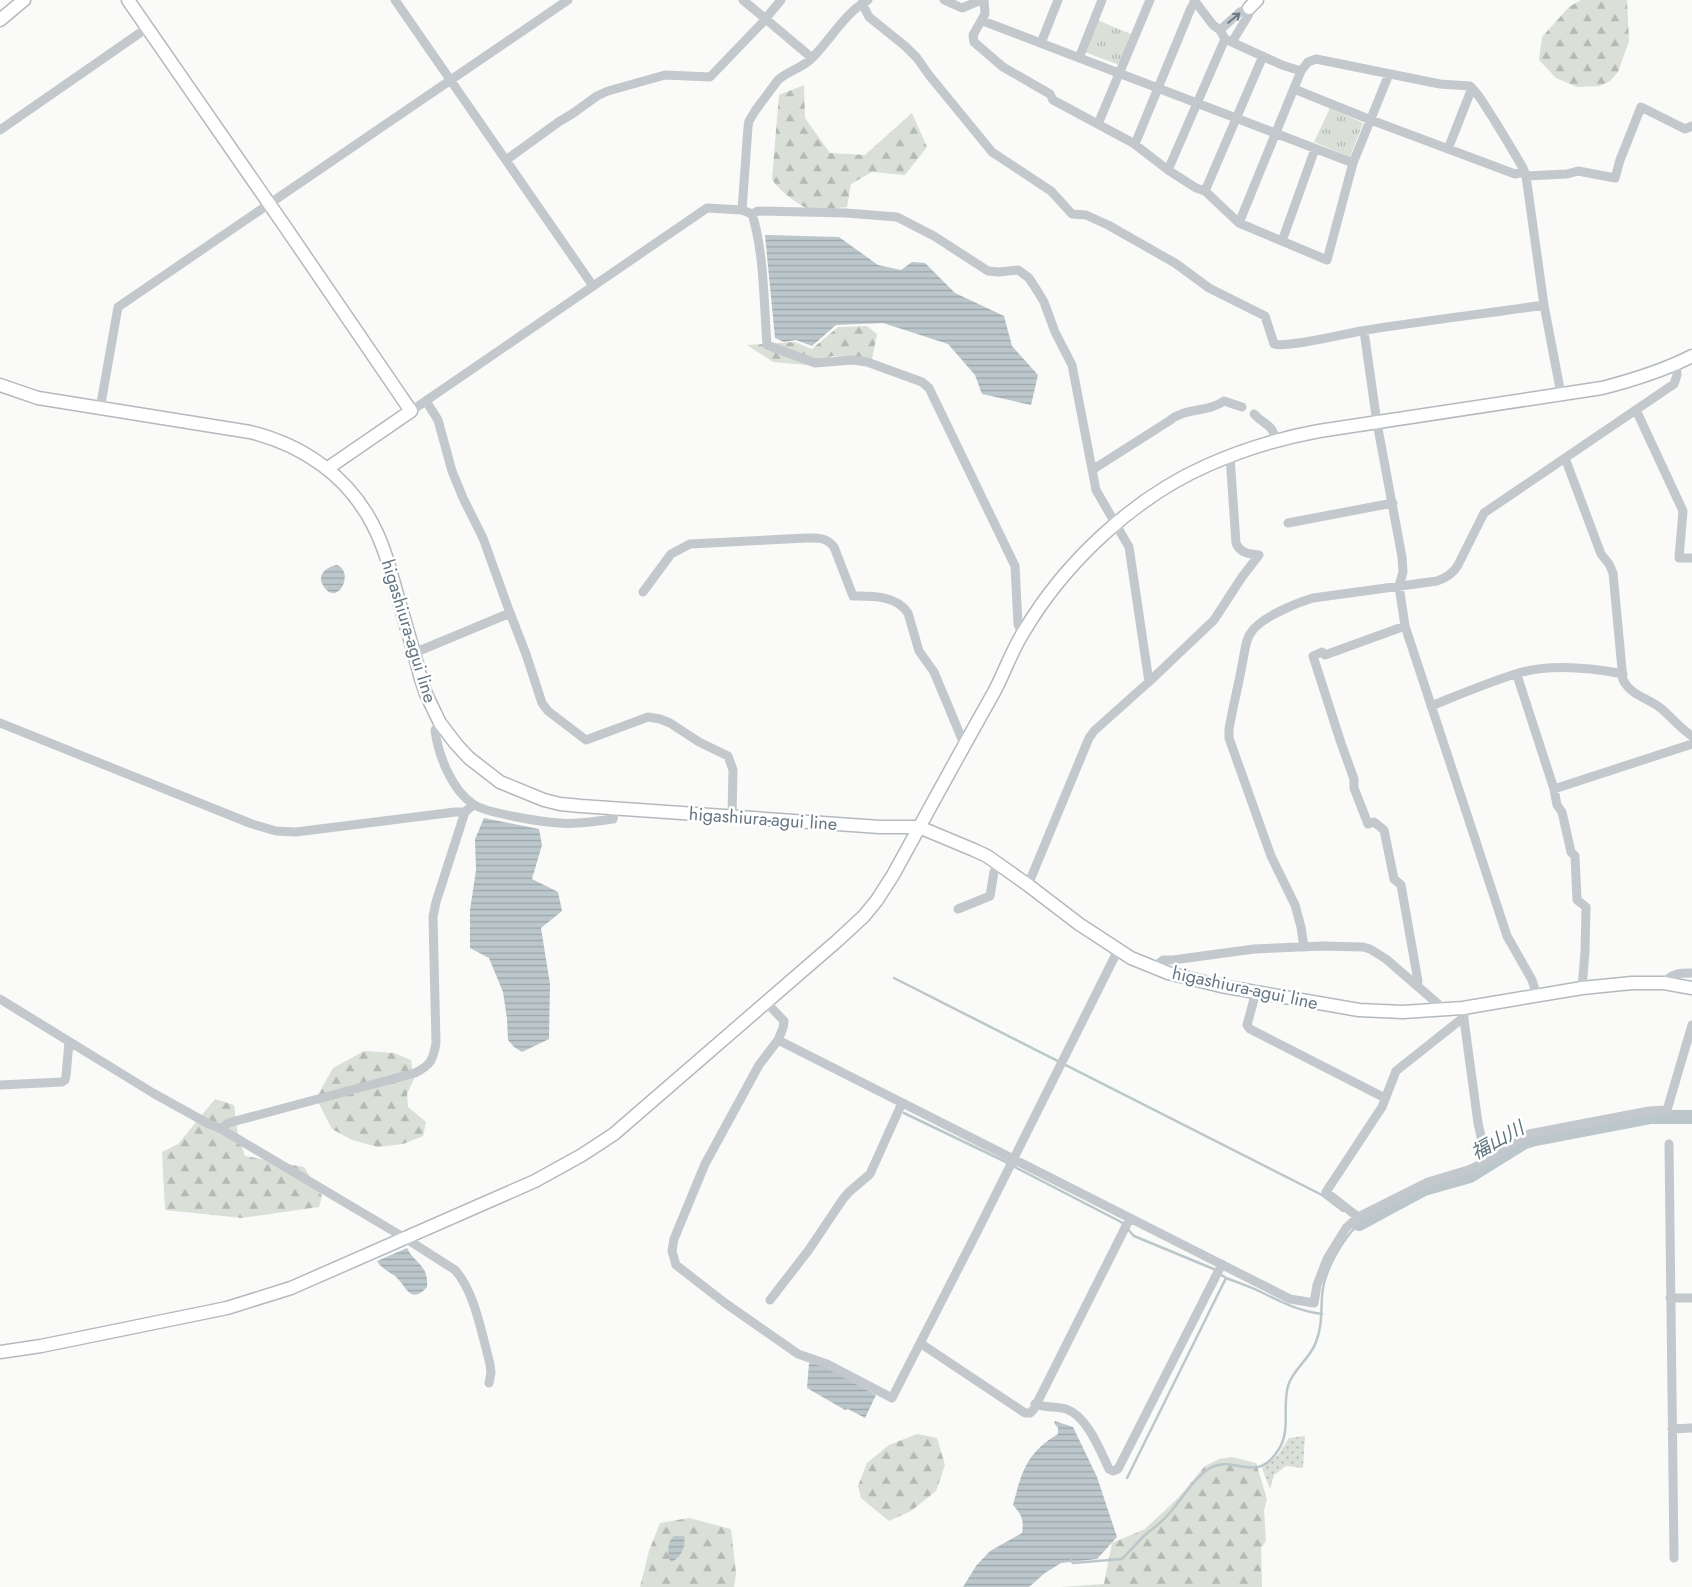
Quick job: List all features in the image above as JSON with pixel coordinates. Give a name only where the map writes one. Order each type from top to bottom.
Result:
[{"type":"street","points":[[0,20],[24,0]]},
{"type":"street","points":[[128,0],[411,411]]},
{"type":"street","points":[[395,0],[593,286]]},
{"type":"street","points":[[100,408],[118,307],[568,0]]},
{"type":"street","points":[[743,0],[812,58]]},
{"type":"street","points":[[506,160],[596,96],[608,91],[665,75],[710,77],[781,0]]},
{"type":"street","points":[[944,0],[962,8],[983,0],[985,14],[973,35],[974,42],[1003,67],[1050,94],[1053,100],[1135,144],[1168,170],[1196,188],[1206,191],[1239,223],[1327,260],[1353,163],[1389,74]]},
{"type":"street","points":[[1040,43],[1058,0]]},
{"type":"street","points":[[1079,58],[1102,0]]},
{"type":"street","points":[[1098,124],[1150,0]]},
{"type":"street","points":[[1135,144],[1194,1],[1228,40],[1282,65],[1301,71]]},
{"type":"street","points":[[742,210],[749,121],[778,80],[812,58],[847,17],[865,2],[869,17],[917,58],[928,75],[992,152],[1051,191],[1072,214],[1086,215],[1108,225],[1175,263],[1208,288],[1265,316],[1274,344],[1279,346],[1364,331],[1544,305]]},
{"type":"street","points":[[1220,30],[1240,12],[1253,4]]},
{"type":"street","points":[[1168,170],[1213,67],[1228,40],[1249,14],[1253,4]]},
{"type":"street","points":[[982,21],[1353,163]]},
{"type":"street","points":[[0,130],[147,28]]},
{"type":"street","points":[[1206,191],[1263,56]]},
{"type":"street","points":[[1239,223],[1301,71],[1308,62],[1316,59],[1379,70],[1389,74],[1440,84],[1470,86],[1483,99],[1525,174],[1544,305],[1561,394]]},
{"type":"street","points":[[1448,149],[1472,88]]},
{"type":"street","points":[[1294,89],[1515,174],[1567,174],[1578,172],[1615,178],[1641,107],[1685,129],[1692,126]]},
{"type":"street","points":[[1282,241],[1315,149]]},
{"type":"street","points":[[328,468],[707,208],[742,210],[752,214],[758,211],[846,213],[897,217],[934,236],[988,271],[1018,270],[1029,278],[1044,302],[1055,332],[1072,366],[1099,497],[1129,547],[1149,682]]},
{"type":"street","points":[[752,214],[760,256],[767,345],[818,364],[853,360],[867,362],[922,382],[929,388],[1016,566],[1018,624],[1022,634]]},
{"type":"street","points":[[1364,331],[1377,423],[1402,557],[1403,572],[1399,586],[1405,626],[1507,936],[1532,980],[1537,996]]},
{"type":"street","points":[[0,1352],[41,1346],[227,1308],[291,1288],[535,1181],[614,1134],[841,937],[868,911],[893,876],[1002,677],[1022,634],[1040,606],[1081,556],[1115,525],[1159,491],[1206,466],[1276,440],[1319,431],[1602,388],[1636,379],[1692,356]]},
{"type":"street","points":[[1304,947],[1295,905],[1271,856],[1229,738],[1229,729],[1245,648],[1250,634],[1257,626],[1302,601],[1437,581],[1449,576],[1458,566],[1484,513],[1674,384],[1677,375],[1676,364]]},
{"type":"street","name":"higashiura-agui line","points":[[0,385],[38,398],[264,435],[290,445],[328,468],[354,495],[373,526],[388,564],[426,694],[440,723],[469,758],[500,782],[544,800],[560,804],[615,809],[880,827],[919,827],[974,850],[999,864],[1079,924],[1118,950],[1154,967],[1195,980],[1358,1010],[1403,1012],[1440,1009],[1463,1013],[1582,988],[1632,983],[1664,984],[1692,988]]},
{"type":"street","points":[[426,401],[438,420],[452,471],[483,538],[542,703],[548,711],[586,740],[648,717],[670,723],[699,742],[723,753],[728,756],[733,770],[732,816]]},
{"type":"street","points":[[1092,470],[1184,412],[1216,406],[1224,402],[1242,407]]},
{"type":"street","points":[[1636,410],[1683,511],[1679,558],[1692,558]]},
{"type":"street","points":[[1254,414],[1269,425],[1274,431],[1276,440]]},
{"type":"street","points":[[1028,885],[1089,738],[1100,725],[1149,682],[1214,620],[1259,555],[1242,551],[1236,543],[1230,456]]},
{"type":"street","points":[[1565,458],[1600,554],[1609,564],[1613,573],[1623,680],[1628,689],[1662,709],[1676,724],[1692,736]]},
{"type":"street","points":[[1288,522],[1392,503]]},
{"type":"street","points":[[643,592],[671,554],[690,544],[824,538],[834,547],[853,596],[870,595],[882,598],[904,608],[908,613],[919,651],[934,672],[964,744]]},
{"type":"street","points":[[414,653],[510,613]]},
{"type":"street","points":[[1405,626],[1325,655],[1322,652],[1314,656],[1354,779],[1354,788],[1368,824],[1374,822],[1384,830],[1394,879],[1401,885],[1418,981],[1417,986]]},
{"type":"street","points":[[1431,706],[1517,675],[1539,670],[1566,668],[1604,670],[1623,674]]},
{"type":"street","points":[[1517,675],[1554,789],[1557,805],[1562,812],[1571,852],[1575,856],[1576,900],[1586,906],[1582,988]]},
{"type":"street","points":[[440,723],[435,730],[437,747],[454,786],[473,805],[492,812],[559,823],[613,819],[615,809]]},
{"type":"street","points":[[0,724],[252,824],[276,831],[296,832],[465,812]]},
{"type":"street","points":[[1554,789],[1692,744]]},
{"type":"street","points":[[221,1129],[228,1123],[415,1073],[431,1062],[436,1043],[433,917],[438,895],[465,812],[473,805]]},
{"type":"street","points":[[958,908],[990,896],[994,872],[999,864]]},
{"type":"street","points":[[1154,967],[1163,960],[1246,950],[1356,946],[1370,949],[1386,959],[1438,1004],[1440,1009]]},
{"type":"street","points":[[766,1002],[784,1021],[783,1028],[778,1040],[759,1065],[705,1164],[674,1239],[673,1259],[676,1265],[698,1282],[798,1354],[827,1364],[892,1398],[1118,950]]},
{"type":"street","points":[[1664,984],[1669,976],[1680,973],[1692,973]]},
{"type":"street","points":[[1256,992],[1247,1025],[1250,1029],[1385,1098]]},
{"type":"street","points":[[0,999],[153,1093],[206,1123],[221,1129],[456,1270],[467,1286],[490,1364],[491,1374],[489,1382]]},
{"type":"street","points":[[1358,1217],[1326,1192],[1382,1107],[1396,1071],[1463,1013]]},
{"type":"street","points":[[1463,1013],[1478,1123],[1486,1160]]},
{"type":"street","points":[[778,1040],[1290,1299],[1314,1303],[1317,1285],[1327,1259],[1346,1228],[1358,1217],[1428,1182],[1468,1170],[1529,1134],[1649,1111],[1667,1110],[1692,1025]]},
{"type":"street","points":[[0,1085],[62,1082],[66,1076],[69,1042]]},
{"type":"street","points":[[770,1300],[808,1251],[843,1199],[870,1174],[902,1102]]},
{"type":"street","points":[[1669,1144],[1674,1558]]},
{"type":"street","points":[[920,1344],[1025,1414],[1030,1413],[1034,1409],[1130,1218]]},
{"type":"street","points":[[1035,1404],[1043,1407],[1060,1408],[1077,1415],[1092,1435],[1109,1468],[1113,1471],[1118,1469],[1222,1264]]},
{"type":"street","points":[[1670,1298],[1692,1298]]},
{"type":"street","points":[[1672,1429],[1692,1428]]},
{"type":"green space","points":[[1581,0],[1627,0],[1629,41],[1618,72],[1610,81],[1600,86],[1577,87],[1556,78],[1539,60],[1542,37],[1569,7]]},
{"type":"green space","points":[[1097,20],[1131,34],[1119,65],[1085,52]]},
{"type":"green space","points":[[804,85],[805,118],[830,153],[865,155],[912,113],[927,147],[905,175],[872,172],[851,184],[847,207],[815,210],[801,205],[783,192],[772,179],[779,95]]},
{"type":"green space","points":[[1330,108],[1363,123],[1350,157],[1314,142]]},
{"type":"green space","points":[[867,326],[877,334],[872,359],[832,356],[807,365],[773,362],[747,345],[795,342],[812,349],[838,327]]},
{"type":"green space","points":[[364,1051],[394,1053],[411,1060],[414,1079],[407,1094],[408,1107],[426,1122],[423,1136],[403,1144],[378,1147],[352,1140],[332,1129],[316,1098],[333,1068]]},
{"type":"green space","points":[[215,1099],[234,1105],[238,1136],[245,1156],[304,1167],[322,1196],[319,1207],[242,1218],[165,1210],[162,1152],[178,1144]]},
{"type":"green space","points":[[917,1434],[937,1438],[945,1465],[936,1491],[911,1511],[889,1521],[861,1498],[858,1486],[867,1463],[889,1445]]},
{"type":"green space","points":[[1305,1436],[1303,1468],[1286,1466],[1274,1475],[1270,1489],[1262,1468],[1278,1455],[1289,1438]]},
{"type":"green space","points":[[1232,1457],[1256,1463],[1267,1499],[1264,1511],[1266,1541],[1261,1548],[1262,1587],[1060,1587],[1104,1584],[1112,1543],[1145,1529],[1178,1498],[1205,1466],[1219,1459]]},
{"type":"green space","points":[[689,1518],[731,1529],[736,1573],[734,1587],[640,1587],[649,1551],[660,1523]]},
{"type":"shaded area","points":[[765,235],[839,237],[878,265],[901,270],[912,262],[925,263],[955,293],[1004,316],[1012,346],[1038,375],[1031,405],[982,394],[975,375],[948,344],[883,323],[836,325],[812,346],[796,340],[784,342],[775,338]]},
{"type":"shaded area","points":[[337,565],[345,574],[344,580],[339,591],[329,592],[322,583],[321,576],[326,570]]},
{"type":"shaded area","points":[[484,818],[539,829],[542,845],[532,879],[558,892],[562,911],[541,928],[550,984],[549,1039],[522,1052],[508,1040],[503,992],[489,958],[470,948],[470,910],[476,870],[475,839]]},
{"type":"shaded area","points":[[407,1248],[426,1274],[427,1287],[416,1295],[409,1292],[395,1276],[383,1268],[377,1261]]},
{"type":"shaded area","points":[[809,1363],[822,1365],[876,1395],[865,1418],[848,1409],[845,1410],[807,1388]]},
{"type":"shaded area","points":[[1055,1421],[1073,1427],[1097,1477],[1117,1537],[1097,1559],[1061,1563],[1045,1573],[1029,1587],[963,1587],[976,1566],[990,1551],[1022,1533],[1022,1518],[1013,1505],[1016,1493],[1023,1473],[1032,1456],[1047,1441],[1058,1434]]},
{"type":"shaded area","points":[[674,1536],[684,1536],[684,1544],[680,1555],[671,1562],[668,1549],[670,1541]]},
{"type":"waterway","points":[[894,978],[1322,1195],[1343,1211]]},
{"type":"waterway","points":[[904,1113],[1008,1163]]},
{"type":"waterway","name":"福山川","points":[[1359,1224],[1424,1189],[1470,1176],[1525,1142],[1650,1117],[1692,1117]]},
{"type":"waterway","points":[[1013,1166],[1121,1222],[1134,1236],[1216,1270]]},
{"type":"waterway","points":[[1071,1560],[1073,1563],[1122,1559],[1163,1520],[1194,1482],[1212,1467],[1230,1465],[1254,1468],[1271,1460],[1283,1442],[1285,1434],[1286,1394],[1290,1380],[1310,1354],[1318,1336],[1323,1288],[1329,1268],[1346,1239],[1359,1224],[1357,1222]]},
{"type":"waterway","points":[[1220,1274],[1226,1278]]},
{"type":"waterway","points":[[1127,1478],[1226,1278],[1291,1306],[1322,1314]]}]
